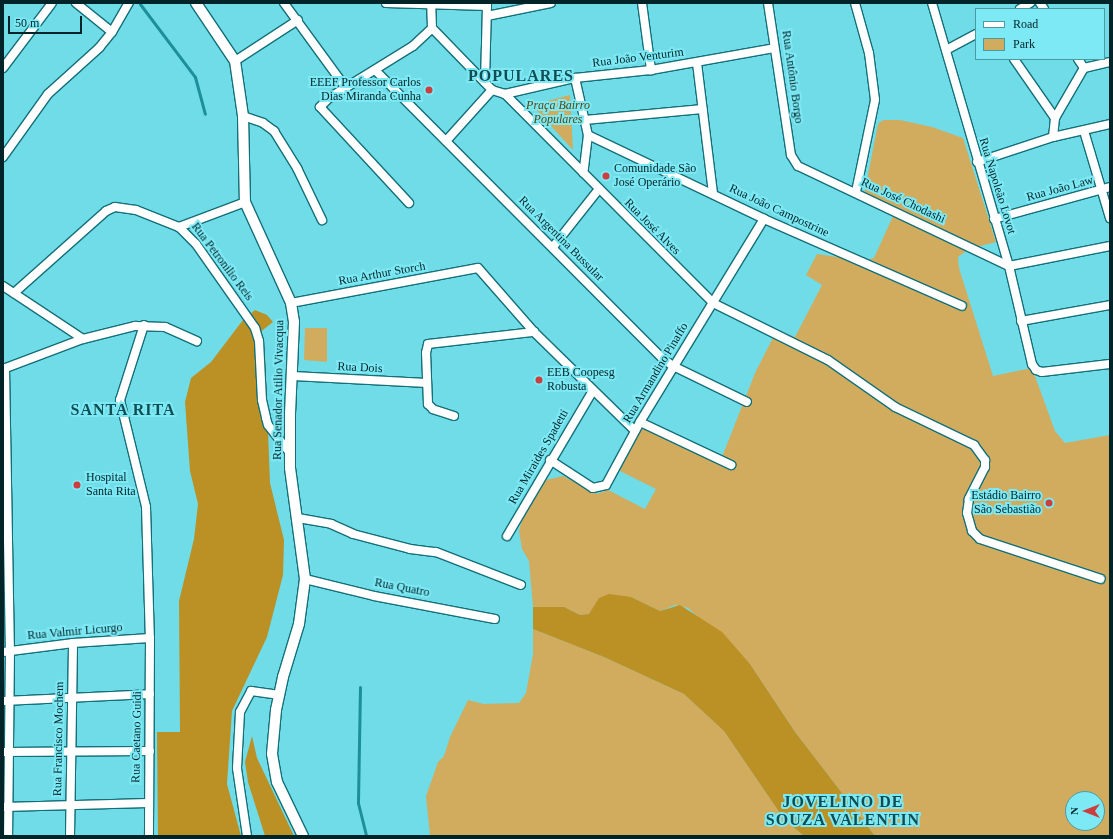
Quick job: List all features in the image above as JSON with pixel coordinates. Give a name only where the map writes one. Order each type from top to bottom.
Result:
[{"type":"street","points":[[4,65],[52,3]]},
{"type":"street","points":[[76,3],[112,32]]},
{"type":"street","points":[[3,157],[48,94],[99,48],[112,32],[129,3]]},
{"type":"street","name":"Rua Senador Atilio Vivacqua","points":[[196,3],[236,61],[243,116],[245,202],[291,303],[294,322],[290,453],[292,480],[306,579],[299,624],[280,695],[272,737],[274,766],[285,800],[303,836]]},
{"type":"street","points":[[284,3],[298,20],[346,88]]},
{"type":"street","points":[[386,3],[487,5],[485,82]]},
{"type":"street","points":[[487,16],[551,3]]},
{"type":"street","points":[[642,3],[651,70]]},
{"type":"street","name":"Rua Antônio Borgo","points":[[768,3],[791,155]]},
{"type":"street","points":[[856,3],[869,52],[875,100],[856,192]]},
{"type":"street","name":"Rua Napoleão Lovot","points":[[932,3],[977,162],[1009,266],[1032,364],[1036,370],[1042,372],[1110,364]]},
{"type":"street","points":[[431,4],[432,28],[492,90],[446,141]]},
{"type":"street","points":[[236,61],[298,20]]},
{"type":"street","points":[[409,203],[322,111],[321,104],[413,46],[432,28]]},
{"type":"street","points":[[946,50],[975,35]]},
{"type":"street","name":"Rua João Venturim","points":[[505,94],[575,78],[651,70],[697,63],[774,48]]},
{"type":"street","points":[[1015,60],[1054,118]]},
{"type":"street","points":[[1079,60],[1084,68]]},
{"type":"street","points":[[1053,137],[1054,118],[1084,68],[1110,62]]},
{"type":"street","points":[[697,63],[713,194]]},
{"type":"street","name":"Rua Argentina Bussular","points":[[374,70],[673,366],[747,402]]},
{"type":"street","points":[[575,78],[588,135],[583,173]]},
{"type":"street","name":"Rua José Alves","points":[[492,90],[505,94],[713,303],[828,360],[895,407],[974,445],[981,453],[985,467],[969,499],[967,513],[972,531],[980,539],[1101,579]]},
{"type":"street","points":[[585,120],[702,109]]},
{"type":"street","points":[[243,116],[263,123],[277,135],[297,168],[322,220]]},
{"type":"street","points":[[977,162],[1053,137],[1110,124]]},
{"type":"street","points":[[1084,131],[1110,218]]},
{"type":"street","name":"Rua João Campostrine","points":[[588,135],[764,219],[962,306]]},
{"type":"street","name":"Rua José Chodashi","points":[[791,155],[798,166],[856,192],[1009,266]]},
{"type":"street","name":"Rua João Law","points":[[994,219],[1110,188]]},
{"type":"street","points":[[553,247],[598,189]]},
{"type":"street","points":[[179,227],[245,202]]},
{"type":"street","name":"Rua Petronilio Reis","points":[[14,293],[111,209],[126,208],[179,227],[196,244],[255,328],[259,342],[262,400],[266,418],[268,425],[290,453]]},
{"type":"street","name":"Rua Armandino Pinaffo","points":[[550,460],[593,488],[603,487],[609,481],[640,422],[673,366],[764,219]]},
{"type":"street","points":[[1009,266],[1110,246]]},
{"type":"street","name":"Rua Arthur Storch","points":[[291,303],[478,268],[534,332]]},
{"type":"street","points":[[3,286],[83,339]]},
{"type":"street","points":[[1021,321],[1110,305]]},
{"type":"street","points":[[8,836],[5,807],[6,565],[4,368],[83,339],[144,325],[165,327],[197,341]]},
{"type":"street","name":"Rua Caetano Guidi","points":[[144,325],[121,389],[122,412],[145,498],[150,638],[149,836]]},
{"type":"street","points":[[454,416],[431,407],[427,400],[426,350],[428,344],[534,332],[592,392],[635,431]]},
{"type":"street","name":"Rua Dois","points":[[293,376],[427,383]]},
{"type":"street","name":"Rua Miraides Spadetti","points":[[507,536],[550,460],[592,392]]},
{"type":"street","points":[[640,422],[731,465]]},
{"type":"street","points":[[298,518],[331,524],[353,534],[410,549],[436,552],[521,585]]},
{"type":"street","name":"Rua Quatro","points":[[306,579],[374,596],[496,619]]},
{"type":"street","name":"Rua Valmir Licurgo","points":[[6,651],[73,643],[150,638]]},
{"type":"street","name":"Rua Francisco Mochem","points":[[70,836],[73,643]]},
{"type":"street","points":[[246,836],[237,768],[240,712],[251,691],[280,695]]},
{"type":"street","points":[[6,701],[150,694]]},
{"type":"street","points":[[5,752],[150,751]]},
{"type":"street","points":[[5,807],[148,803]]},
{"type":"green space","name":"Praça Bairro Populares","points":[[570,95],[573,150],[532,105]]},
{"type":"green space","points":[[883,120],[900,120],[932,127],[963,138],[996,242],[969,249],[958,257],[959,268],[993,376],[1032,368],[1055,431],[1065,443],[1110,435],[1110,836],[875,836],[795,732],[750,664],[688,608],[675,605],[660,611],[631,597],[596,605],[589,614],[580,615],[564,607],[533,607],[529,561],[522,549],[519,531],[524,512],[542,481],[563,476],[597,494],[608,490],[645,509],[656,489],[620,471],[643,422],[650,421],[722,457],[755,373],[777,330],[795,337],[822,285],[806,275],[817,254],[864,261],[874,258],[893,216],[864,195],[878,124]]},
{"type":"green space","points":[[305,328],[327,328],[327,362],[304,360]]},
{"type":"green space","points":[[533,629],[604,657],[684,694],[724,731],[784,819],[804,836],[430,836],[426,796],[438,762],[444,756],[450,737],[468,700],[484,704],[519,703],[526,693],[533,654]]},
{"type":"shaded area","points":[[255,310],[267,315],[273,322],[259,333],[265,354],[270,483],[284,540],[283,575],[267,637],[232,711],[227,784],[241,836],[158,836],[157,732],[180,732],[179,601],[194,539],[198,504],[190,471],[185,402],[191,378],[211,362],[243,320]]},
{"type":"shaded area","points":[[609,594],[631,597],[660,611],[680,605],[722,632],[750,664],[795,732],[875,836],[804,836],[784,819],[724,731],[684,694],[604,657],[533,629],[533,607],[564,607],[580,615],[589,614],[599,598]]},
{"type":"shaded area","points":[[252,736],[257,758],[294,836],[265,836],[248,782],[245,762]]},
{"type":"waterway","points":[[140,4],[195,77],[205,114]]},
{"type":"waterway","points":[[360,687],[358,803],[366,836]]},
{"type":"place","name":"EEEF Professor Carlos Dias Miranda Cunha","points":[[429,90]]},
{"type":"place","name":"Comunidade São José Operário","points":[[606,176]]},
{"type":"place","name":"EEB Coopesg Robusta","points":[[539,380]]},
{"type":"place","name":"Hospital Santa Rita","points":[[77,485]]},
{"type":"place","name":"Estádio Bairro São Sebastião","points":[[1049,503]]},
{"type":"district","name":"POPULARES","points":[[521,76]]},
{"type":"district","name":"SANTA RITA","points":[[123,410]]},
{"type":"district","name":"JOVELINO DE SOUZA VALENTIN","points":[[843,811]]}]
